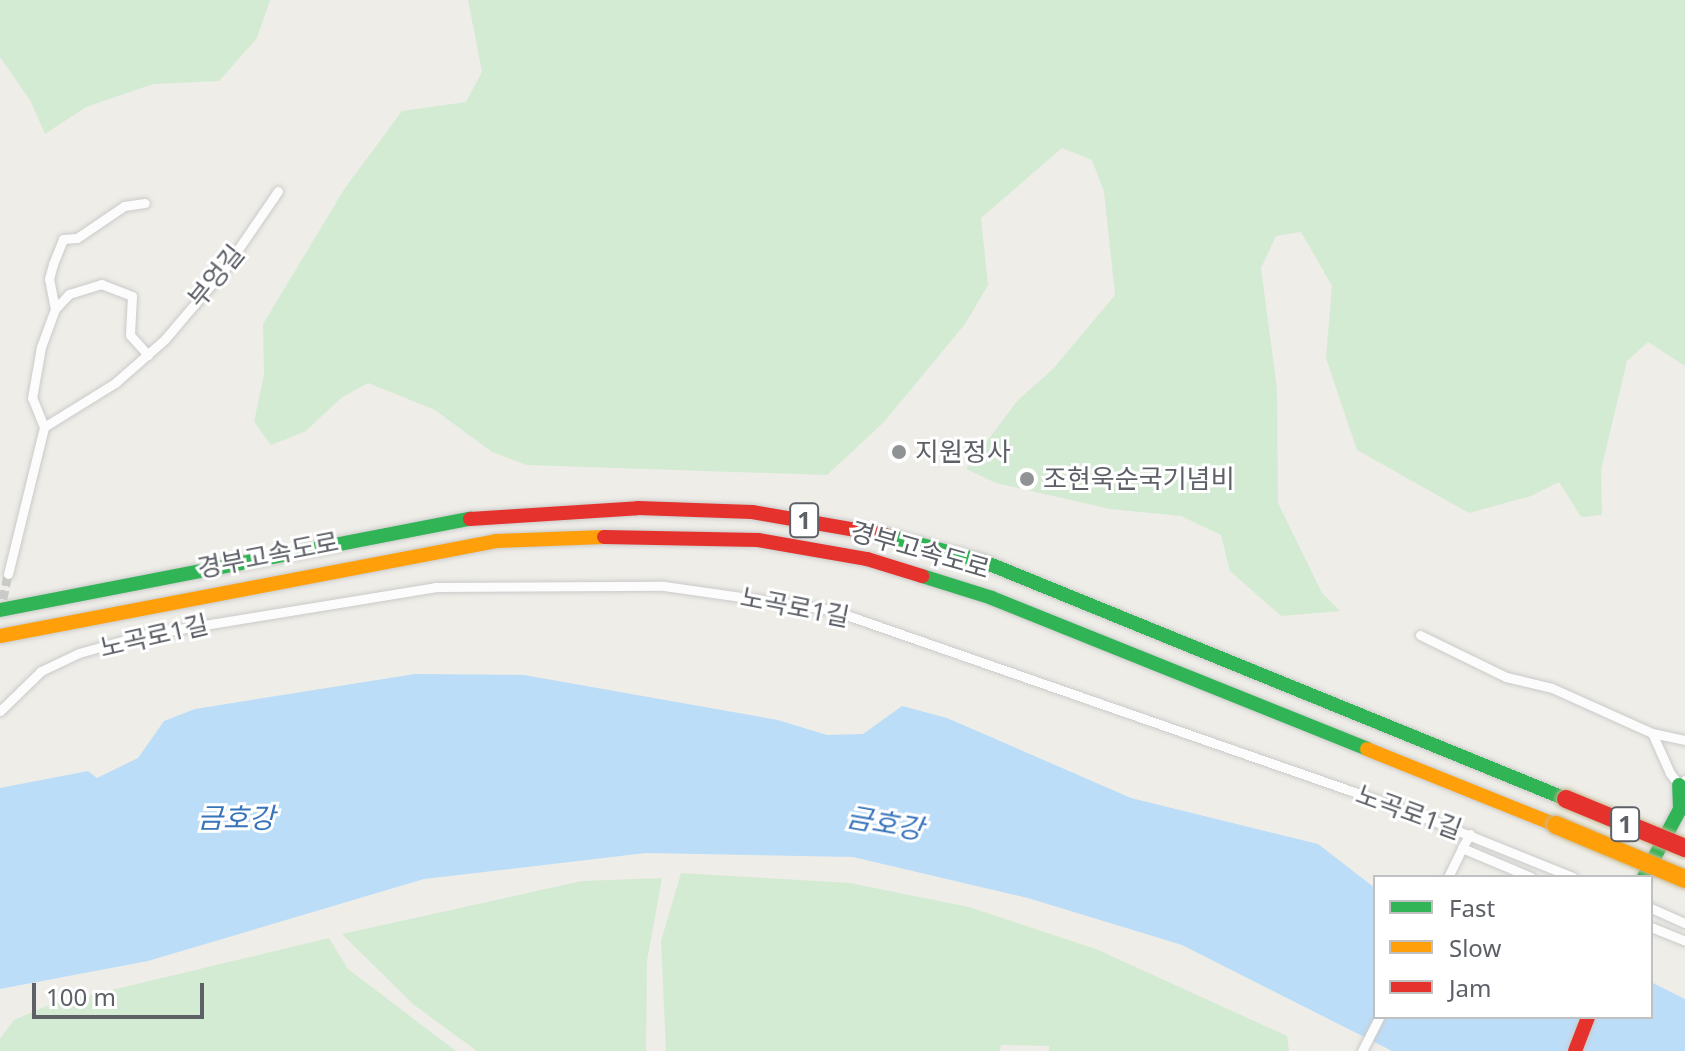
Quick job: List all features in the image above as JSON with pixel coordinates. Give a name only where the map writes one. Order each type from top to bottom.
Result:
[{"type":"main road","name":"경부고속도로","points":[[0,610],[485,516],[652,507],[752,512],[882,534],[982,561],[1685,848]]},
{"type":"main road","name":"경부고속도로","points":[[0,636],[466,545],[566,537],[758,540],[867,559],[992,598],[1685,879]]},
{"type":"main road","points":[[1645,875],[1680,809],[1682,782]]},
{"type":"main road","points":[[1575,1051],[1587,1019]]},
{"type":"street","name":"부엉길","points":[[44,427],[148,355],[226,267],[278,191]]},
{"type":"street","points":[[55,309],[49,279],[63,239],[77,238],[124,206],[145,203]]},
{"type":"street","points":[[8,574],[44,427],[32,398],[41,347],[55,309],[69,294],[101,284],[132,296],[130,335],[148,355]]},
{"type":"street","name":"노곡로1길","points":[[0,711],[41,671],[79,653],[143,635],[435,587],[664,586],[832,610],[1470,834],[1568,875]]},
{"type":"street","points":[[1420,635],[1506,677],[1552,688],[1652,733],[1685,740]]},
{"type":"street","points":[[1652,733],[1682,782]]},
{"type":"street","points":[[1449,875],[1470,834]]},
{"type":"street","points":[[1462,848],[1526,875]]},
{"type":"street","points":[[1653,909],[1685,923]]},
{"type":"street","points":[[1653,928],[1685,941]]},
{"type":"street","points":[[1362,1051],[1378,1019]]},
{"type":"green space","points":[[0,0],[270,0],[257,38],[219,81],[153,84],[86,107],[45,134],[30,100],[0,57]]},
{"type":"green space","points":[[468,0],[1685,0],[1685,366],[1648,342],[1627,361],[1601,470],[1602,515],[1581,517],[1559,482],[1531,496],[1469,513],[1357,450],[1326,358],[1332,286],[1301,232],[1276,236],[1261,268],[1277,389],[1278,503],[1322,593],[1340,611],[1281,616],[1230,571],[1221,535],[1181,516],[1110,509],[996,483],[966,469],[1018,400],[1053,369],[1115,295],[1104,192],[1092,160],[1062,148],[981,218],[988,285],[965,324],[884,422],[827,475],[527,465],[492,452],[435,410],[368,383],[341,398],[306,431],[271,445],[254,422],[264,374],[263,324],[345,188],[402,111],[466,102],[482,72]]},
{"type":"green space","points":[[681,873],[850,883],[969,907],[1096,949],[1287,1036],[1289,1051],[1049,1051],[1049,1046],[1001,1045],[1000,1051],[666,1051],[661,941]]},
{"type":"green space","points":[[662,878],[647,961],[646,1051],[477,1051],[414,1005],[342,934],[582,881]]},
{"type":"green space","points":[[329,938],[348,969],[456,1051],[0,1051],[0,1039],[14,1020],[49,1005]]},
{"type":"water","name":"금호강","points":[[415,674],[524,675],[778,720],[827,735],[863,734],[902,706],[947,718],[1131,798],[1318,844],[1373,886],[1373,1019],[1653,1019],[1653,983],[1685,999],[1685,1051],[1392,1051],[1182,945],[1028,898],[853,857],[646,853],[424,879],[148,961],[0,989],[0,788],[88,771],[97,778],[138,758],[164,721],[195,709]]},
{"type":"tunnel","points":[[0,612],[8,574]]},
{"type":"traffic: fast","points":[[0,610],[470,519]]},
{"type":"traffic: fast","points":[[885,535],[982,561],[1566,799]]},
{"type":"traffic: fast","points":[[922,576],[992,598],[1367,749]]},
{"type":"traffic: fast","points":[[1645,875],[1680,809],[1679,785]]},
{"type":"traffic: slow","points":[[0,636],[496,541],[604,537]]},
{"type":"traffic: slow","points":[[1367,749],[1556,825]]},
{"type":"traffic: slow","points":[[1556,825],[1685,879]]},
{"type":"traffic: jam","points":[[470,519],[638,508],[752,512],[885,535]]},
{"type":"traffic: jam","points":[[604,537],[758,540],[867,559],[922,576]]},
{"type":"traffic: jam","points":[[1566,799],[1685,848]]},
{"type":"traffic: jam","points":[[1575,1051],[1587,1019]]},
{"type":"place","name":"지원정사","points":[[899,452]]},
{"type":"place","name":"조현욱순국기념비","points":[[1027,479]]}]
